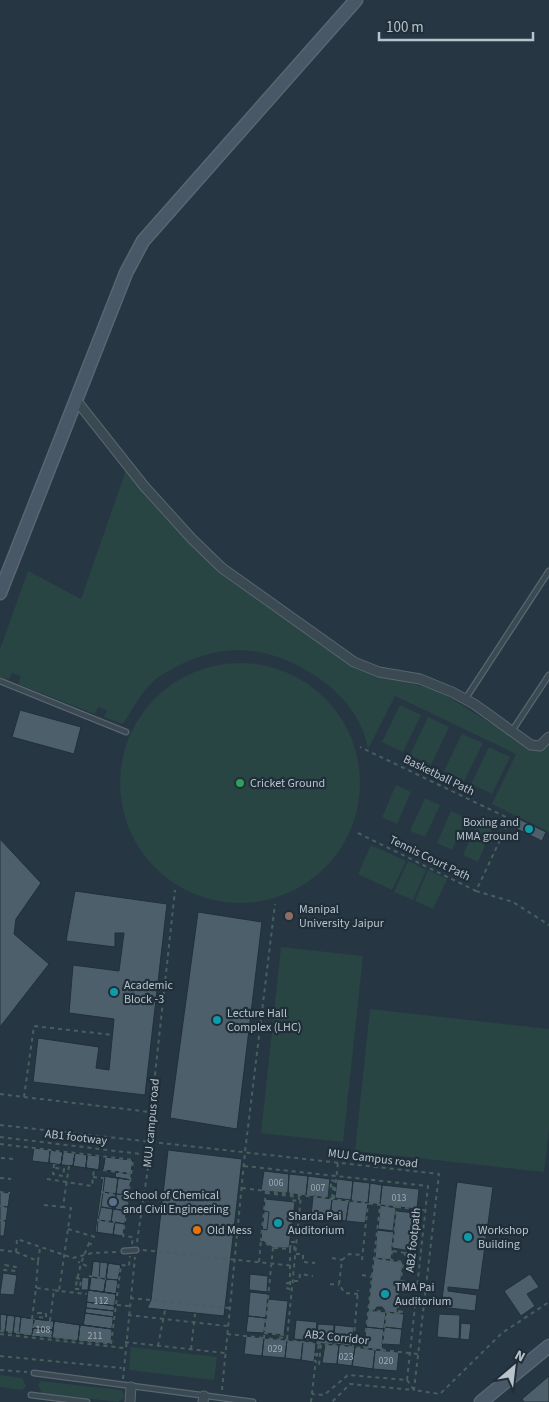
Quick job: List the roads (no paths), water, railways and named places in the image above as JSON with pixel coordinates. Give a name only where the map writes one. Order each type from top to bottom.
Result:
[{"type":"street","points":[[0,593],[3,575],[76,400],[126,273],[143,241],[356,0]]},
{"type":"street","points":[[76,400],[144,486],[192,539],[222,568],[354,662],[379,672],[437,685],[466,698],[536,746],[549,737]]},
{"type":"street","points":[[481,1402],[549,1346]]},
{"type":"street","points":[[128,1386],[130,1402]]},
{"type":"lane","points":[[466,698],[549,571]]},
{"type":"lane","points":[[512,731],[549,675]]},
{"type":"lane","points":[[0,681],[126,732]]},
{"type":"lane","points":[[124,1251],[133,1250]]},
{"type":"lane","points":[[34,1373],[203,1399],[221,1398],[253,1402]]},
{"type":"lane","points":[[31,1395],[87,1402]]},
{"type":"place","name":"Cricket Ground","points":[[240,783]]},
{"type":"place","name":"Boxing and MMA ground","points":[[529,829]]},
{"type":"place","name":"Manipal University Jaipur","points":[[289,916]]},
{"type":"place","name":"Academic Block -3","points":[[114,992]]},
{"type":"place","name":"Lecture Hall Complex (LHC)","points":[[217,1020]]},
{"type":"place","name":"School of Chemical and Civil Engineering","points":[[113,1202]]},
{"type":"place","name":"Sharda Pai Auditorium","points":[[278,1223]]},
{"type":"place","name":"Old Mess","points":[[197,1230]]},
{"type":"place","name":"Workshop Building","points":[[468,1237]]},
{"type":"place","name":"TMA Pai Auditorium","points":[[385,1294]]}]
